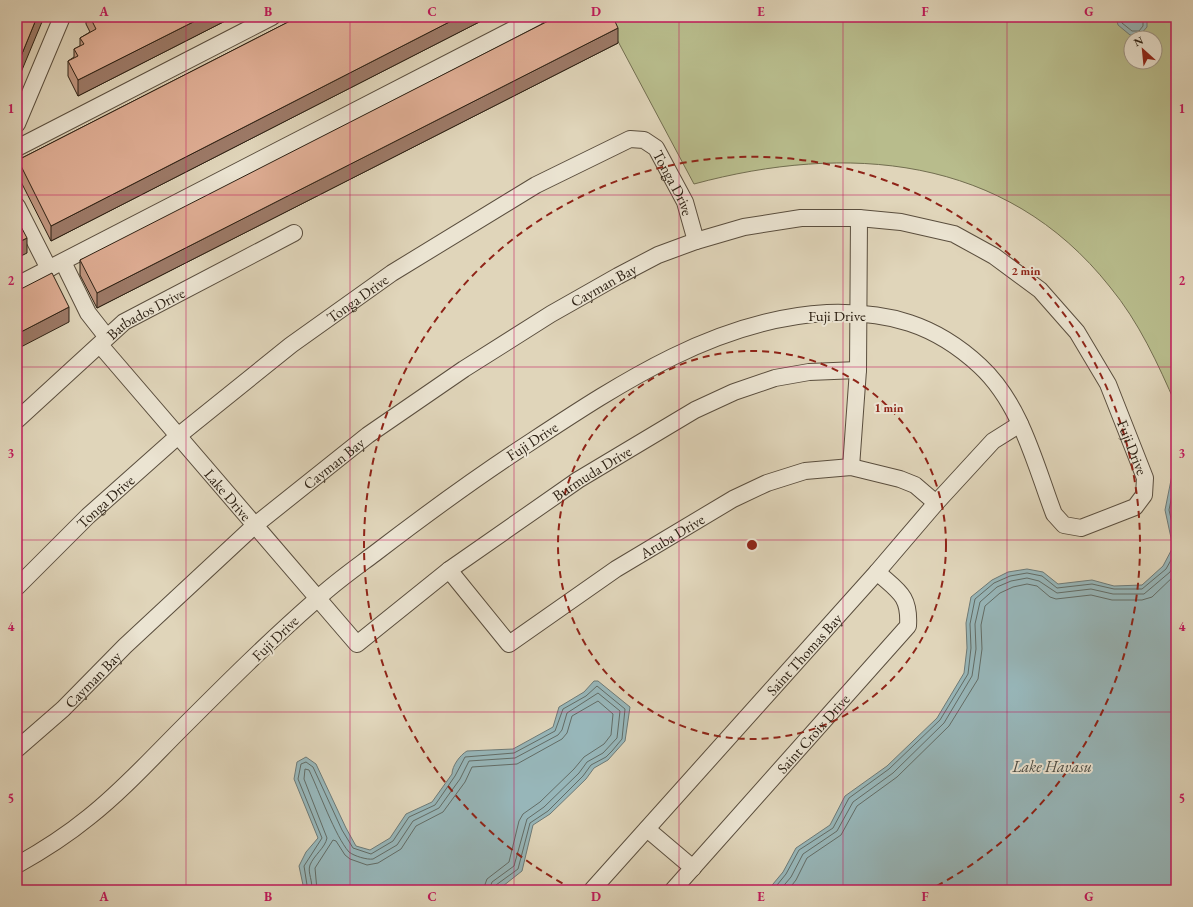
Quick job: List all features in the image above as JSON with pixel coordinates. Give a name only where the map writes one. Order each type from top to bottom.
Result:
[{"type":"street","points":[[17,124],[62,17]]},
{"type":"street","points":[[17,148],[272,17]]},
{"type":"street","points":[[17,285],[537,17]]},
{"type":"street","name":"Tonga Drive","points":[[17,587],[88,516],[178,436],[291,345],[392,273],[536,185],[630,140],[644,140],[656,148],[685,202],[696,240]]},
{"type":"street","points":[[17,206],[49,269]]},
{"type":"street","name":"Fuji Drive","points":[[17,865],[45,850],[91,816],[318,598],[410,526],[487,471],[577,411],[675,355],[723,335],[765,321],[803,314],[858,312],[914,323],[950,342],[982,367],[1004,394],[1020,424],[1054,514],[1064,525],[1082,528],[1135,507],[1144,495],[1145,478],[1108,384],[1077,332],[1040,290],[994,256],[954,234],[901,222],[859,218],[802,218],[744,227],[696,240]]},
{"type":"street","points":[[851,467],[858,370],[859,218]]},
{"type":"street","name":"Barbados Drive","points":[[17,420],[124,322],[294,233]]},
{"type":"street","name":"Cayman Bay","points":[[17,749],[63,709],[125,646],[254,526],[368,435],[464,369],[551,314],[658,255],[696,240]]},
{"type":"street","name":"Lake Drive","points":[[63,262],[103,340],[178,436],[357,644]]},
{"type":"street","name":"Burmuda Drive","points":[[357,644],[449,570],[578,480],[695,410],[734,392],[775,378],[809,372],[858,370]]},
{"type":"street","name":"Saint Thomas Bay","points":[[592,890],[878,572],[936,504],[993,441],[1020,424]]},
{"type":"street","name":"Aruba Drive","points":[[449,570],[509,644],[616,569],[732,499],[767,482],[805,471],[851,467],[900,479],[915,485],[936,504]]},
{"type":"street","name":"Saint Croix Drive","points":[[673,890],[908,626],[909,610],[904,596],[878,572]]},
{"type":"street","points":[[647,829],[693,868]]},
{"type":"green space","points":[[605,17],[1176,17],[1176,405],[1155,359],[1139,329],[1110,287],[1068,243],[1022,209],[972,185],[920,170],[865,164],[808,164],[751,171],[694,184]]},
{"type":"water","points":[[1116,17],[1147,17],[1147,27],[1144,30],[1124,30],[1118,25]]},
{"type":"water","name":"Lake Havasu","points":[[1176,468],[1176,890],[768,890],[783,872],[796,848],[830,825],[845,796],[887,766],[937,718],[964,673],[967,648],[966,623],[971,597],[992,580],[1008,572],[1027,569],[1043,572],[1058,584],[1092,580],[1114,586],[1142,585],[1163,566],[1173,547],[1165,510],[1172,475]]},
{"type":"water","points":[[594,681],[598,681],[630,707],[625,741],[608,760],[594,768],[586,779],[550,814],[533,825],[522,871],[503,886],[490,890],[299,890],[303,885],[299,866],[306,852],[318,838],[294,779],[297,762],[306,757],[316,764],[356,846],[370,850],[390,838],[406,814],[432,802],[452,774],[453,768],[457,761],[464,753],[467,751],[513,749],[553,727],[559,707],[584,692]]},
{"type":"building","points":[[17,17],[37,17],[17,66]]},
{"type":"building","points":[[90,17],[203,17],[78,80],[68,61],[78,56],[74,49],[84,44],[80,38],[96,29]]},
{"type":"building","points":[[298,17],[459,17],[51,226],[18,160]]},
{"type":"building","points":[[556,17],[613,17],[618,28],[97,293],[80,260]]},
{"type":"building","points":[[17,219],[27,238],[17,243]]},
{"type":"building","points":[[52,273],[69,307],[17,334],[17,291]]}]
